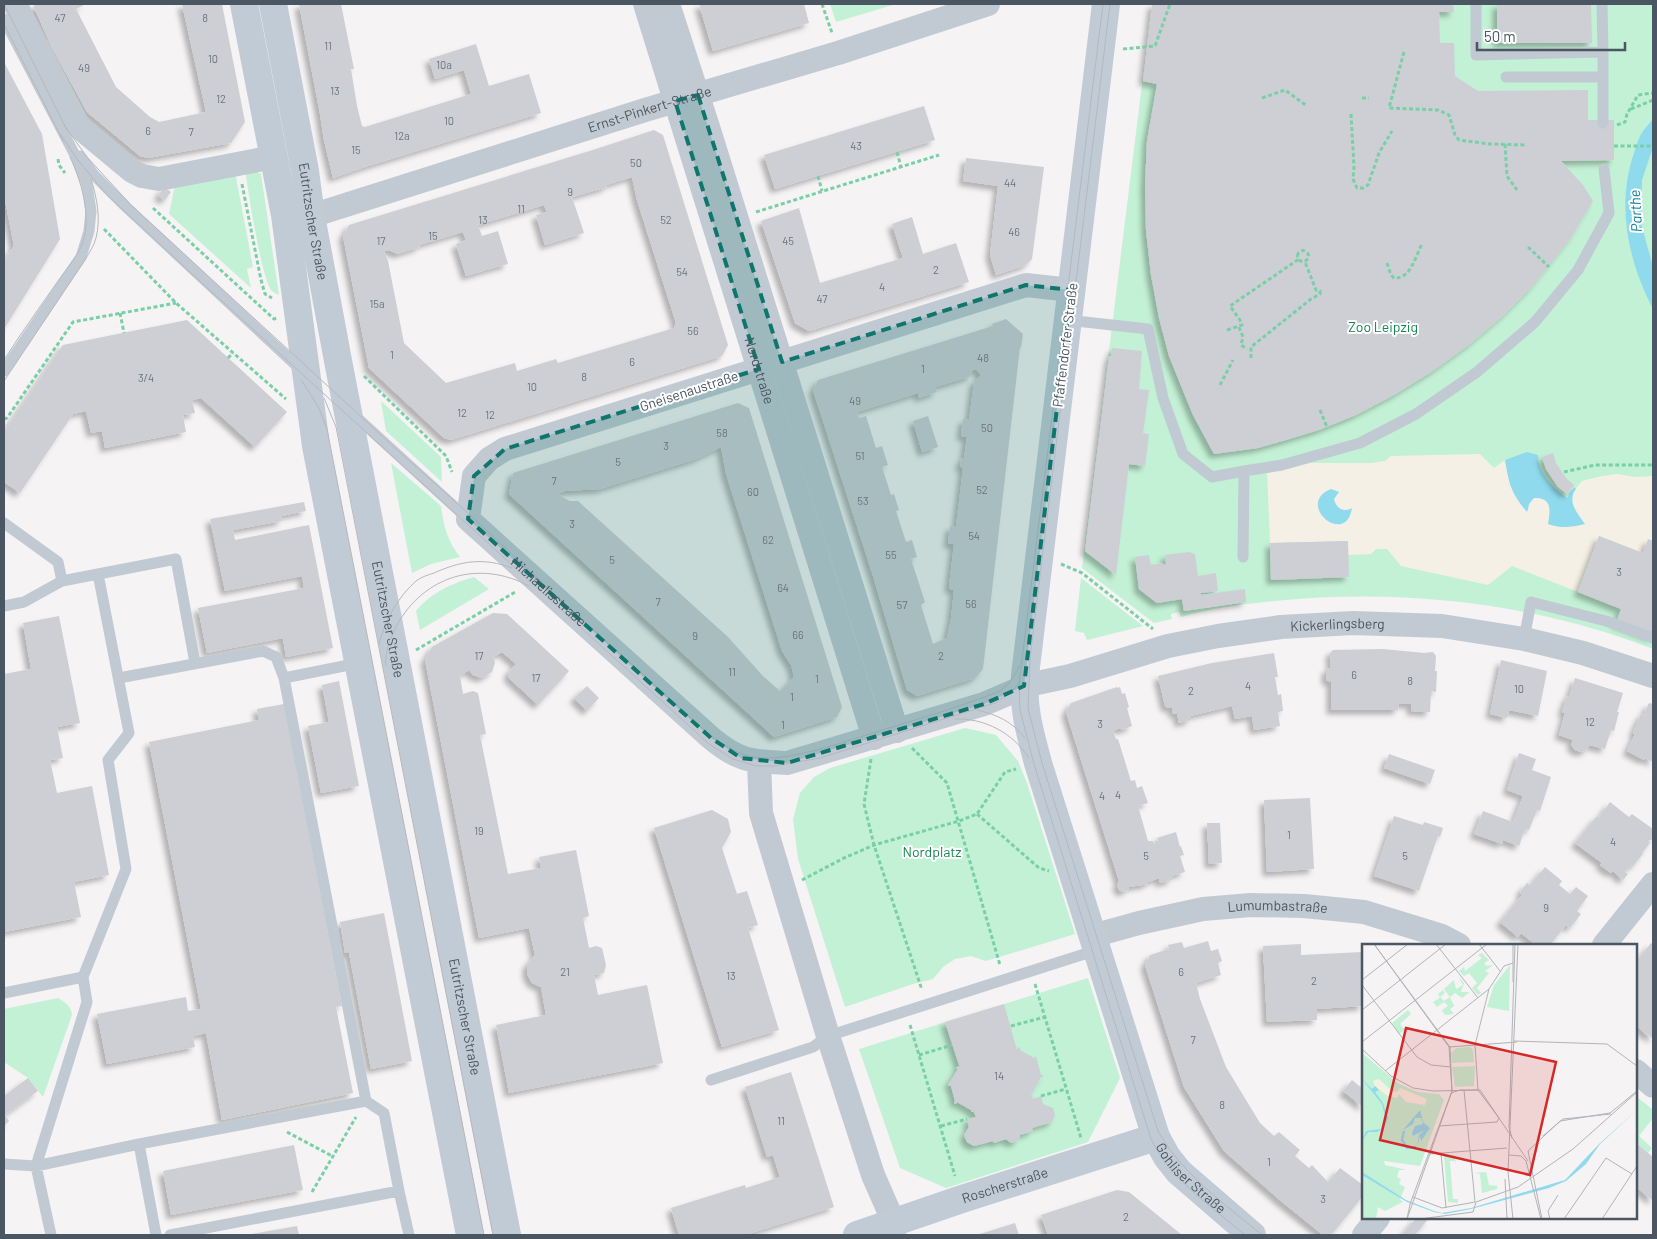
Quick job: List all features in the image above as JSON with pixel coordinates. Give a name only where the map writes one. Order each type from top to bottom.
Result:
[{"type":"main road","name":"Eutritzscher Straße","points":[[244,4],[285,216],[286,316],[306,373],[312,422],[470,1235]]},
{"type":"main road","name":"Eutritzscher Straße","points":[[273,4],[347,408],[507,1235]]},
{"type":"main road","name":"Pfaffendorfer Straße","points":[[1024,686],[1106,4]]},
{"type":"main road","points":[[1024,686],[1027,724],[1038,762],[1156,1138]]},
{"type":"main road","name":"Roscherstraße","points":[[857,1235],[894,1229],[962,1199],[1156,1138]]},
{"type":"main road","name":"Gohliser Straße","points":[[1156,1138],[1167,1157],[1179,1172],[1252,1235]]},
{"type":"street","points":[[16,4],[80,127],[132,171],[142,176],[159,178],[274,157]]},
{"type":"street","name":"Nordstraße","points":[[645,4],[737,218],[897,731]]},
{"type":"street","name":"Nordstraße","points":[[668,4],[686,98],[759,369],[874,738]]},
{"type":"street","name":"Ernst-Pinkert-Straße","points":[[311,216],[686,98],[838,53],[984,5]]},
{"type":"street","name":"Gneisenaustraße","points":[[468,519],[474,476],[489,459],[505,449],[1026,285],[1071,290]]},
{"type":"street","name":"Michaelisstraße","points":[[468,519],[724,749],[741,758],[759,762]]},
{"type":"street","name":"Kickerlingsberg","points":[[1024,686],[1070,676],[1168,646],[1218,636],[1281,627],[1353,623],[1442,626],[1524,639],[1583,654],[1653,676]]},
{"type":"street","points":[[894,1229],[875,1180],[783,890],[761,813],[759,762],[787,764],[984,704],[1024,686]]},
{"type":"street","points":[[1605,944],[1653,884]]},
{"type":"street","name":"Lumumbastraße","points":[[1094,943],[1139,923],[1203,908],[1251,905],[1304,906],[1364,912],[1442,936],[1457,944]]},
{"type":"street","points":[[1637,1072],[1653,1086]]},
{"type":"street","points":[[1364,1235],[1377,1219]]},
{"type":"lane","points":[[1476,4],[1476,55],[1602,52]]},
{"type":"lane","points":[[1602,4],[1603,123]]},
{"type":"lane","points":[[4,19],[68,140],[87,185],[91,211],[89,232],[81,257],[4,372]]},
{"type":"lane","points":[[1506,77],[1603,77]]},
{"type":"lane","points":[[72,114],[68,140],[95,176],[306,373]]},
{"type":"lane","points":[[1068,320],[1148,329],[1163,398],[1183,454],[1212,477],[1282,465],[1360,443],[1416,414],[1477,372],[1535,322],[1578,270],[1609,213],[1604,169]]},
{"type":"lane","name":"Michaelisstraße","points":[[347,408],[468,519]]},
{"type":"lane","points":[[1243,557],[1244,471]]},
{"type":"lane","points":[[4,522],[58,562],[62,581]]},
{"type":"lane","points":[[4,606],[24,602],[62,581],[176,559],[195,663]]},
{"type":"lane","points":[[51,1235],[36,1166],[87,1002],[83,977],[126,869],[108,760],[129,733],[98,574]]},
{"type":"lane","points":[[1524,639],[1531,602],[1606,621],[1653,638]]},
{"type":"lane","points":[[119,678],[263,651],[276,657],[284,678],[366,1101]]},
{"type":"lane","points":[[284,678],[359,663]]},
{"type":"lane","points":[[711,1080],[813,1047],[828,1036],[1005,980],[1094,943]]},
{"type":"lane","points":[[4,993],[83,977]]},
{"type":"lane","points":[[4,1164],[36,1166],[139,1144],[366,1101],[384,1113],[409,1235]]},
{"type":"lane","points":[[139,1144],[156,1235]]},
{"type":"lane","points":[[170,1235],[400,1191]]},
{"type":"path","points":[[822,4],[838,53]]},
{"type":"path","points":[[1100,51],[1155,46],[1170,4]]},
{"type":"path","points":[[1404,52],[1390,108],[1438,110],[1449,115],[1459,140],[1526,145]]},
{"type":"path","points":[[1262,98],[1285,90],[1307,106]]},
{"type":"path","points":[[1625,122],[1638,95],[1653,93]]},
{"type":"path","points":[[1362,98],[1369,98]]},
{"type":"path","points":[[1630,109],[1653,100]]},
{"type":"path","points":[[1351,114],[1353,179],[1357,188],[1363,188],[1368,185],[1379,154],[1392,131]]},
{"type":"path","points":[[1505,144],[1508,176],[1517,190]]},
{"type":"path","points":[[1614,146],[1653,146]]},
{"type":"path","points":[[897,152],[901,167]]},
{"type":"path","points":[[737,218],[939,155]]},
{"type":"path","points":[[238,164],[254,249],[265,294],[286,316]]},
{"type":"path","points":[[59,166],[69,179]]},
{"type":"path","points":[[818,176],[822,191]]},
{"type":"path","points":[[148,204],[286,316]]},
{"type":"path","points":[[91,211],[104,229],[176,303],[312,422]]},
{"type":"path","points":[[1387,263],[1390,275],[1394,278],[1401,278],[1407,275],[1422,244]]},
{"type":"path","points":[[1528,247],[1550,267]]},
{"type":"path","points":[[1239,328],[1242,326],[1240,320],[1230,306],[1298,260],[1299,253],[1302,251],[1305,251],[1309,256],[1305,262]]},
{"type":"path","points":[[1298,260],[1305,262]]},
{"type":"path","points":[[1249,348],[1315,295],[1320,294],[1320,291],[1316,290],[1305,262]]},
{"type":"path","points":[[4,419],[7,418],[74,322],[176,303]]},
{"type":"path","points":[[120,313],[124,333]]},
{"type":"path","points":[[1239,328],[1243,337],[1241,344],[1249,348]]},
{"type":"path","points":[[1227,330],[1239,328]]},
{"type":"path","points":[[1249,348],[1250,358]]},
{"type":"path","points":[[228,358],[233,353]]},
{"type":"path","points":[[1220,385],[1233,360]]},
{"type":"path","points":[[364,375],[446,456],[453,472]]},
{"type":"path","points":[[1320,410],[1327,427]]},
{"type":"path","points":[[1564,472],[1595,465],[1653,465]]},
{"type":"path","points":[[1039,555],[1082,573],[1149,625],[1168,646]]},
{"type":"path","points":[[413,651],[535,580]]},
{"type":"path","points":[[897,731],[947,783],[1005,980]]},
{"type":"path","points":[[874,738],[864,804],[874,846],[927,1005]]},
{"type":"path","points":[[783,890],[844,858],[874,846],[977,814],[1005,772],[1038,762]]},
{"type":"path","points":[[977,814],[1039,868],[1075,879]]},
{"type":"path","points":[[1030,971],[1087,1160]]},
{"type":"path","points":[[905,1012],[962,1199]]},
{"type":"path","points":[[1012,1026],[1045,1017]]},
{"type":"path","points":[[919,1055],[952,1045]]},
{"type":"path","points":[[1041,1096],[1066,1089]]},
{"type":"path","points":[[302,1210],[366,1101]]},
{"type":"path","points":[[941,1126],[967,1119]]},
{"type":"path","points":[[278,1134],[288,1132],[332,1156]]},
{"type":"highlighted area","points":[[698,95],[782,362],[1026,285],[1071,290],[1024,686],[984,704],[787,763],[741,758],[711,738],[468,519],[474,476],[505,449],[759,369],[675,101]]},
{"type":"green space","points":[[830,4],[896,4],[836,22]]},
{"type":"green space","name":"Zoo Leipzig","points":[[1152,4],[1653,4],[1653,649],[1564,621],[1519,611],[1426,599],[1332,597],[1285,600],[1219,608],[1181,617],[1179,612],[1171,614],[1172,619],[1154,623],[1082,568]]},
{"type":"green space","points":[[252,169],[261,174],[279,295],[272,291],[268,284],[260,256],[246,176],[247,170]]},
{"type":"green space","points":[[235,172],[253,267],[247,269],[251,288],[169,214],[175,185]]},
{"type":"green space","points":[[381,401],[441,457],[442,482],[386,431]]},
{"type":"green space","points":[[391,463],[441,506],[447,533],[460,557],[431,564],[412,573]]},
{"type":"green space","points":[[474,577],[489,589],[420,630],[416,611],[422,604],[442,590]]},
{"type":"green space","points":[[1081,578],[1143,626],[1087,640],[1084,633],[1075,631]]},
{"type":"green space","name":"Nordplatz","points":[[965,728],[996,735],[1018,761],[1027,783],[1075,934],[986,961],[971,956],[955,959],[943,967],[933,979],[845,1007],[798,859],[793,819],[800,793],[814,777],[830,768]]},
{"type":"green space","points":[[1088,978],[1120,1078],[1088,1142],[946,1188],[900,1168],[859,1049]]},
{"type":"green space","points":[[58,998],[68,1005],[72,1015],[43,1097],[28,1078],[4,1062],[4,1009]]},
{"type":"green space","points":[[1637,1097],[1653,1110],[1653,1118],[1639,1136],[1652,1148],[1648,1153],[1637,1144]]},
{"type":"sand","points":[[1480,454],[1494,468],[1505,460],[1510,485],[1528,511],[1529,504],[1534,497],[1545,500],[1551,509],[1572,506],[1573,492],[1582,481],[1618,474],[1635,477],[1653,476],[1653,541],[1648,539],[1643,553],[1599,536],[1578,592],[1512,566],[1488,585],[1401,566],[1387,549],[1376,549],[1371,554],[1348,555],[1348,541],[1270,543],[1267,471],[1299,463],[1371,463],[1385,461],[1391,456]]},
{"type":"water","name":"Parthe","points":[[1653,119],[1653,147],[1642,180],[1641,223],[1653,267],[1653,309],[1644,291],[1631,252],[1627,233],[1626,193],[1629,173],[1638,141]]},
{"type":"water","points":[[1527,452],[1538,455],[1541,468],[1547,480],[1562,494],[1568,498],[1569,493],[1574,487],[1576,489],[1572,498],[1574,507],[1585,524],[1558,527],[1548,524],[1549,506],[1547,502],[1540,498],[1534,498],[1529,504],[1527,512],[1517,499],[1512,488],[1505,460]]},
{"type":"water","points":[[1331,489],[1339,492],[1334,499],[1338,507],[1343,510],[1352,508],[1348,519],[1341,524],[1333,524],[1325,519],[1320,512],[1318,504],[1321,496]]},
{"type":"building","points":[[35,4],[86,4],[76,9],[116,87],[150,117],[159,122],[206,112],[182,4],[222,4],[245,122],[231,143],[148,158],[140,156],[87,112],[51,46],[34,7]]},
{"type":"building","points":[[299,4],[341,4],[354,69],[351,69],[362,126],[365,127],[471,94],[464,70],[435,79],[429,59],[476,44],[489,86],[529,74],[541,113],[333,178],[324,140]]},
{"type":"building","points":[[699,4],[804,4],[809,23],[713,51]]},
{"type":"building","points":[[1152,4],[1453,4],[1454,12],[1439,12],[1440,43],[1454,43],[1455,76],[1478,91],[1588,90],[1588,120],[1614,120],[1614,160],[1561,161],[1583,185],[1593,201],[1571,238],[1531,288],[1503,316],[1470,344],[1433,371],[1356,415],[1319,430],[1258,448],[1214,454],[1193,415],[1169,356],[1159,318],[1151,275],[1146,230],[1145,185],[1147,141],[1157,84],[1143,81]]},
{"type":"building","points":[[1497,4],[1591,4],[1592,43],[1497,43]]},
{"type":"building","points":[[4,62],[42,134],[60,239],[4,329],[4,261],[14,246],[4,195]]},
{"type":"building","points":[[924,106],[935,140],[775,189],[764,155]]},
{"type":"building","points":[[654,130],[663,135],[728,345],[722,356],[451,440],[444,438],[369,368],[343,236],[349,225]],"holes":[[[632,177],[637,200],[676,323],[674,328],[558,363],[556,359],[517,371],[515,363],[446,383],[404,343],[388,261],[384,251],[389,250],[397,254],[420,247],[419,245],[463,232],[466,240],[456,244],[466,276],[508,264],[498,231],[482,236],[478,225],[544,205],[547,212],[536,215],[545,245],[584,233],[572,197],[607,187],[606,185]]]},
{"type":"building","points":[[966,158],[1044,167],[1032,259],[1026,265],[996,275],[990,255],[998,186],[963,181]]},
{"type":"building","points":[[164,187],[171,192],[165,200],[158,196]]},
{"type":"building","points":[[799,208],[820,283],[903,258],[892,224],[912,217],[923,254],[956,243],[969,282],[809,331],[795,323],[761,221]]},
{"type":"building","points":[[1006,319],[1023,334],[983,669],[975,678],[917,696],[907,690],[873,576],[813,390],[818,380],[993,326],[992,324]],"holes":[[[976,369],[981,375],[974,382],[969,420],[963,419],[961,436],[967,437],[964,458],[961,459],[960,466],[963,469],[956,527],[950,526],[948,544],[954,544],[949,587],[954,590],[951,619],[947,638],[933,644],[921,605],[925,602],[911,559],[917,557],[912,540],[906,542],[896,511],[899,510],[894,494],[891,495],[882,467],[888,465],[882,446],[876,448],[866,416],[859,418],[857,412],[918,393],[919,398],[937,392],[935,387],[969,377],[972,374],[971,371]]]},
{"type":"building","points":[[187,320],[287,412],[255,447],[201,398],[192,400],[195,413],[183,415],[186,432],[105,448],[102,431],[91,433],[86,411],[73,414],[20,493],[4,482],[4,432],[63,345]]},
{"type":"building","points":[[1112,348],[1142,351],[1139,389],[1149,390],[1143,433],[1149,434],[1145,466],[1129,464],[1116,575],[1085,551],[1109,356],[1111,356]]},
{"type":"building","points":[[738,403],[749,408],[842,707],[837,717],[774,737],[509,494],[513,473]],"holes":[[[721,447],[726,474],[782,651],[791,665],[794,677],[780,691],[763,676],[728,637],[578,501],[570,501],[557,494],[565,491],[600,489],[696,459]]]},
{"type":"building","points":[[928,416],[938,447],[922,452],[913,421]]},
{"type":"building","points":[[1553,453],[1556,463],[1566,478],[1574,485],[1567,494],[1558,487],[1546,469],[1542,457]]},
{"type":"building","points":[[304,502],[306,511],[281,516],[282,521],[233,530],[235,540],[309,525],[333,648],[286,657],[283,638],[207,653],[198,608],[304,588],[302,576],[225,591],[210,519]]},
{"type":"building","points":[[1599,536],[1643,553],[1648,539],[1653,541],[1653,637],[1616,623],[1621,609],[1578,592]]},
{"type":"building","points":[[1348,541],[1349,577],[1271,580],[1270,543]]},
{"type":"building","points":[[1189,552],[1195,554],[1198,576],[1216,573],[1218,591],[1201,593],[1201,595],[1245,589],[1246,602],[1184,611],[1182,599],[1157,603],[1139,589],[1135,557],[1149,555],[1151,565],[1163,563],[1163,565],[1166,564],[1165,555]]},
{"type":"building","points":[[493,613],[507,614],[569,671],[538,705],[509,678],[508,673],[516,664],[502,652],[493,657],[495,663],[492,672],[482,678],[473,675],[469,670],[460,676],[463,694],[473,691],[478,693],[486,734],[480,735],[508,874],[541,868],[539,857],[576,850],[589,916],[583,918],[589,948],[596,946],[602,948],[606,965],[604,973],[594,975],[598,995],[647,985],[663,1063],[509,1093],[496,1025],[546,1015],[541,987],[532,983],[527,974],[527,965],[535,955],[529,928],[479,938],[425,660],[432,647]]},
{"type":"building","points":[[59,616],[80,723],[57,727],[63,758],[50,760],[57,793],[92,786],[109,875],[74,882],[81,917],[4,932],[4,674],[31,669],[23,623]]},
{"type":"building","points":[[1383,649],[1424,653],[1433,652],[1436,656],[1436,692],[1431,691],[1430,712],[1411,711],[1411,704],[1399,704],[1398,710],[1331,710],[1331,682],[1326,680],[1326,669],[1331,668],[1330,653],[1333,650]]},
{"type":"building","points":[[1274,653],[1278,677],[1275,677],[1278,695],[1281,694],[1283,711],[1278,712],[1280,726],[1254,730],[1252,716],[1235,719],[1232,706],[1190,716],[1191,720],[1179,723],[1177,713],[1173,714],[1172,707],[1168,708],[1165,706],[1158,676],[1212,663]]},
{"type":"building","points":[[1501,660],[1547,671],[1538,716],[1509,710],[1507,718],[1490,714]]},
{"type":"building","points":[[1575,678],[1623,693],[1614,731],[1611,730],[1605,749],[1589,745],[1587,750],[1581,752],[1575,750],[1571,745],[1573,740],[1559,735],[1565,713],[1562,712]]},
{"type":"building","points":[[339,681],[359,786],[321,793],[308,726],[329,722],[322,685]]},
{"type":"building","points":[[587,686],[599,698],[587,711],[574,698]]},
{"type":"building","points":[[1120,687],[1122,694],[1125,693],[1132,726],[1113,731],[1116,739],[1118,739],[1131,781],[1135,780],[1137,788],[1142,786],[1148,803],[1138,806],[1148,841],[1152,841],[1155,844],[1159,843],[1157,838],[1176,832],[1184,855],[1180,856],[1185,872],[1171,876],[1172,880],[1160,883],[1159,878],[1148,882],[1148,884],[1129,887],[1128,890],[1123,892],[1119,890],[1117,885],[1119,881],[1066,712],[1071,703]]},
{"type":"building","points":[[1649,703],[1653,704],[1653,762],[1645,758],[1644,760],[1627,751],[1641,714],[1643,715]]},
{"type":"building","points":[[284,704],[342,1006],[336,1007],[353,1093],[222,1120],[206,1033],[193,1036],[195,1047],[107,1064],[97,1014],[186,997],[188,1011],[201,1009],[149,742],[259,720],[257,709]]},
{"type":"building","points":[[1519,753],[1536,759],[1532,770],[1551,777],[1540,811],[1537,810],[1529,830],[1525,829],[1519,846],[1503,840],[1502,844],[1474,834],[1483,811],[1513,822],[1523,796],[1507,790]]},
{"type":"building","points":[[1389,754],[1435,770],[1430,784],[1384,768]]},
{"type":"building","points":[[1310,798],[1314,869],[1267,872],[1264,800]]},
{"type":"building","points":[[1610,802],[1629,817],[1632,814],[1653,829],[1653,839],[1648,841],[1650,843],[1643,854],[1625,872],[1628,874],[1623,880],[1613,871],[1611,873],[1600,865],[1602,863],[1575,843]]},
{"type":"building","points":[[712,810],[728,819],[731,832],[722,848],[737,894],[747,891],[758,925],[748,928],[779,1030],[722,1047],[654,828]]},
{"type":"building","points":[[1394,816],[1423,825],[1424,822],[1443,828],[1440,837],[1438,836],[1419,891],[1374,876]]},
{"type":"building","points":[[1207,823],[1220,823],[1222,863],[1209,864]]},
{"type":"building","points":[[1545,867],[1562,881],[1559,885],[1570,894],[1576,887],[1588,896],[1577,911],[1581,914],[1570,928],[1566,925],[1551,944],[1535,944],[1521,933],[1518,937],[1500,922],[1522,895],[1520,892],[1527,883],[1530,885]]},
{"type":"building","points":[[384,913],[412,1061],[371,1069],[349,953],[345,953],[340,922]]},
{"type":"building","points":[[1208,941],[1211,951],[1218,949],[1222,961],[1218,963],[1221,975],[1196,983],[1200,999],[1226,1067],[1260,1123],[1274,1136],[1279,1132],[1300,1150],[1295,1156],[1309,1168],[1312,1165],[1328,1182],[1340,1168],[1362,1184],[1362,1197],[1333,1233],[1323,1235],[1224,1151],[1184,1087],[1145,965],[1150,955],[1169,949],[1168,945],[1182,942],[1184,948]]},
{"type":"building","points":[[1651,943],[1653,945],[1653,1039],[1637,1026],[1637,957],[1639,958]]},
{"type":"building","points":[[1301,944],[1301,955],[1362,952],[1362,1006],[1317,1009],[1317,1020],[1267,1022],[1263,946]]},
{"type":"building","points":[[1004,1004],[1017,1050],[1018,1047],[1034,1058],[1036,1056],[1041,1075],[1043,1075],[1034,1092],[1031,1093],[1033,1099],[1041,1096],[1043,1104],[1053,1108],[1055,1115],[1052,1122],[1032,1128],[1033,1131],[1020,1135],[1018,1141],[1011,1143],[1006,1139],[974,1146],[967,1142],[964,1135],[969,1127],[967,1119],[976,1117],[973,1110],[971,1112],[971,1110],[957,1102],[956,1104],[954,1103],[951,1086],[948,1085],[958,1069],[956,1068],[958,1066],[960,1068],[945,1022]]},
{"type":"building","points":[[791,1072],[834,1207],[745,1235],[679,1235],[671,1208],[745,1185],[746,1188],[780,1177],[773,1155],[767,1157],[745,1087]]},
{"type":"building","points":[[28,1078],[38,1091],[5,1115],[9,1121],[4,1126],[4,1096]]},
{"type":"building","points":[[1352,1080],[1362,1088],[1362,1106],[1343,1091]]},
{"type":"building","points":[[1637,1144],[1653,1157],[1653,1201],[1637,1188]]},
{"type":"building","points":[[294,1145],[303,1190],[171,1215],[163,1171]]},
{"type":"building","points":[[1117,1190],[1129,1192],[1182,1235],[1048,1235],[1041,1215]]},
{"type":"building","points":[[1415,1219],[1428,1219],[1415,1235],[1402,1235]]},
{"type":"building","points":[[1015,1223],[1019,1235],[977,1235]]},
{"type":"building","points":[[297,1226],[299,1235],[252,1235],[252,1234]]},
{"type":"tram line","points":[[4,4],[67,130]]},
{"type":"tram line","points":[[1103,4],[1019,684],[1020,710],[1034,764],[1151,1139],[1159,1154],[1181,1180],[1245,1235]]},
{"type":"tram line","points":[[1110,4],[1030,658],[1028,708],[1042,763],[1158,1131],[1168,1147],[1192,1175],[1262,1235]]},
{"type":"tram line","points":[[4,24],[63,141]]},
{"type":"tram line","points":[[64,125],[87,157],[131,205],[712,737],[731,749],[747,756],[767,758],[782,757],[832,746],[954,708],[1000,691],[1016,674],[1019,666]]},
{"type":"tram line","points":[[61,135],[77,159],[106,194],[191,273],[709,744],[733,759],[756,766],[774,766],[820,758],[995,703],[1011,692],[1021,681]]},
{"type":"tram line","points":[[4,360],[75,257],[83,242],[86,210],[78,177],[70,157]]},
{"type":"tram line","points":[[4,381],[94,244],[98,216],[97,201],[91,179]]},
{"type":"tram line","points":[[302,381],[319,408],[327,429],[484,1235]]},
{"type":"tram line","points":[[324,398],[336,427],[493,1235]]},
{"type":"tram line","points":[[379,644],[393,610],[403,594],[420,578],[453,566],[472,562],[491,562],[512,568]]},
{"type":"tram line","points":[[386,666],[387,650],[397,625],[408,608],[422,594],[437,584],[454,577],[472,574],[491,574],[510,578],[529,586]]},
{"type":"tram line","points":[[977,710],[1004,720],[1015,727],[1025,738]]},
{"type":"tram line","points":[[955,719],[977,721],[997,729],[1015,741],[1029,758]]}]
